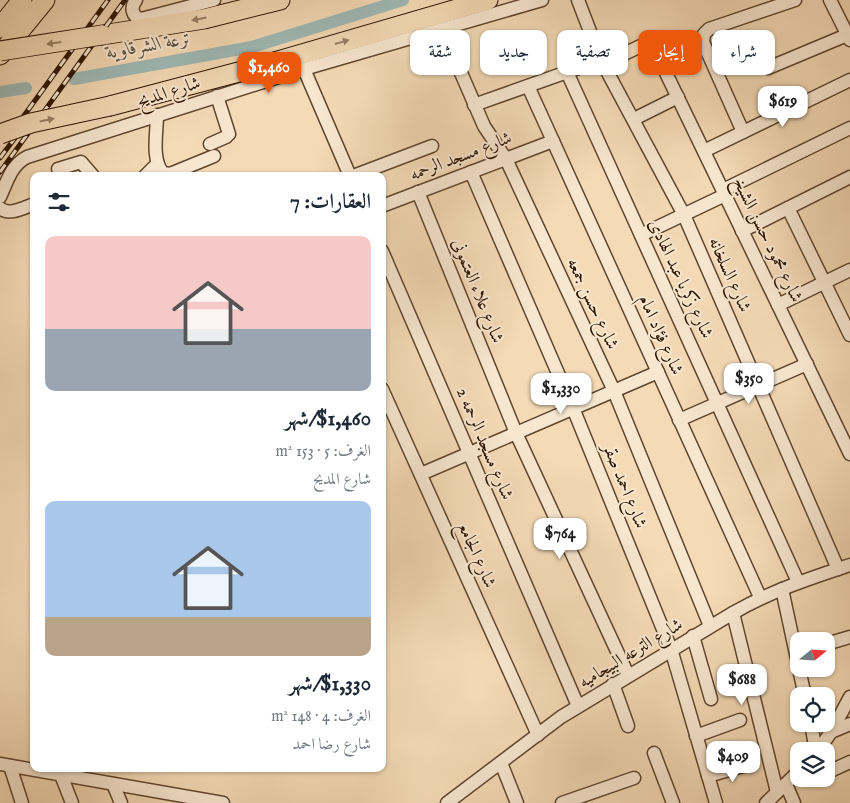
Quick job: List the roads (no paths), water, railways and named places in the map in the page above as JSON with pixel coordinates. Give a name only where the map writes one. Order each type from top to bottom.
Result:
[{"type":"highway","points":[[0,28],[22,0]]},
{"type":"highway","points":[[0,55],[45,0]]},
{"type":"highway","points":[[0,51],[204,18],[280,0]]},
{"type":"highway","points":[[0,134],[31,123],[110,106],[250,69],[488,0]]},
{"type":"street","points":[[136,0],[132,6],[134,15],[141,19],[214,0]]},
{"type":"street","name":"شارع المديح","points":[[442,30],[542,0]]},
{"type":"street","name":"شارع السلخانه","points":[[578,0],[590,30]]},
{"type":"street","points":[[743,132],[703,42],[704,34],[709,29],[795,0]]},
{"type":"street","points":[[775,65],[849,37],[830,0]]},
{"type":"street","name":"شارع المديح","points":[[0,197],[13,169],[27,157],[304,69],[410,39]]},
{"type":"street","name":"شارع محمود حسن الشيخ","points":[[628,51],[651,42],[850,454]]},
{"type":"street","points":[[304,69],[350,172]]},
{"type":"street","name":"شارع حسن جمعه","points":[[461,75],[484,126],[506,159],[614,391],[710,626]]},
{"type":"street","points":[[474,105],[559,75]]},
{"type":"street","name":"شارع زكريا عبد الهادى","points":[[568,75],[798,582]]},
{"type":"street","name":"شارع السلخانه","points":[[609,75],[684,215],[758,386],[844,567]]},
{"type":"street","points":[[704,151],[850,80]]},
{"type":"street","name":"شارع فؤاد امام","points":[[528,86],[760,598]]},
{"type":"street","points":[[172,172],[212,150],[229,134],[217,96]]},
{"type":"street","points":[[634,119],[678,97]]},
{"type":"street","points":[[157,115],[157,164],[162,172]]},
{"type":"street","points":[[640,235],[684,215],[850,128]]},
{"type":"street","name":"شارع مسجد الرحمه","points":[[386,204],[553,141]]},
{"type":"street","points":[[363,172],[432,146]]},
{"type":"street","points":[[52,149],[59,172]]},
{"type":"street","points":[[61,172],[81,162],[90,172]]},
{"type":"street","points":[[149,172],[157,164]]},
{"type":"street","name":"شارع احمد صقر","points":[[471,172],[573,408],[671,649],[716,803]]},
{"type":"street","points":[[742,231],[850,177]]},
{"type":"street","name":"شارع علاء العتمونى","points":[[418,192],[516,433],[628,675]]},
{"type":"street","points":[[1,209],[9,212],[30,205]]},
{"type":"street","points":[[788,208],[824,282],[846,319],[850,335]]},
{"type":"street","name":"شارع مسجد الرحمه 2","points":[[386,260],[578,706]]},
{"type":"street","points":[[778,305],[850,270]]},
{"type":"street","points":[[679,420],[807,364]]},
{"type":"street","points":[[421,474],[658,372]]},
{"type":"street","name":"شارع الجامع","points":[[386,398],[538,735]]},
{"type":"street","name":"شارع الترعه البيجاميه","points":[[447,803],[578,706],[671,649],[760,598],[798,582],[844,567]]},
{"type":"street","points":[[782,588],[792,632]]},
{"type":"street","points":[[733,613],[782,788],[794,803]]},
{"type":"street","points":[[693,636],[711,698]]},
{"type":"street","points":[[835,641],[850,637]]},
{"type":"street","points":[[613,684],[628,726]]},
{"type":"street","points":[[835,726],[850,697]]},
{"type":"street","points":[[696,736],[740,720]]},
{"type":"street","points":[[835,731],[850,724]]},
{"type":"street","points":[[824,742],[832,732]]},
{"type":"street","points":[[654,753],[673,803]]},
{"type":"street","points":[[835,769],[850,762]]},
{"type":"street","points":[[501,763],[517,803]]},
{"type":"street","points":[[708,776],[750,764]]},
{"type":"street","points":[[5,765],[30,769]]},
{"type":"street","points":[[5,765],[22,803]]},
{"type":"street","points":[[44,772],[113,784],[172,798],[223,803]]},
{"type":"street","points":[[61,775],[72,803]]},
{"type":"street","points":[[562,803],[634,778]]},
{"type":"street","points":[[766,803],[790,780]]},
{"type":"street","points":[[113,784],[121,803]]},
{"type":"waterway","name":"ترعة الشرقاوية","points":[[74,79],[252,47],[403,0]]},
{"type":"waterway","name":"ترعة الشرقاوية","points":[[0,92],[26,88]]},
{"type":"railway","points":[[7,139],[108,0]]},
{"type":"railway","points":[[0,172],[125,0]]},
{"type":"railway","points":[[0,158],[18,134]]}]
